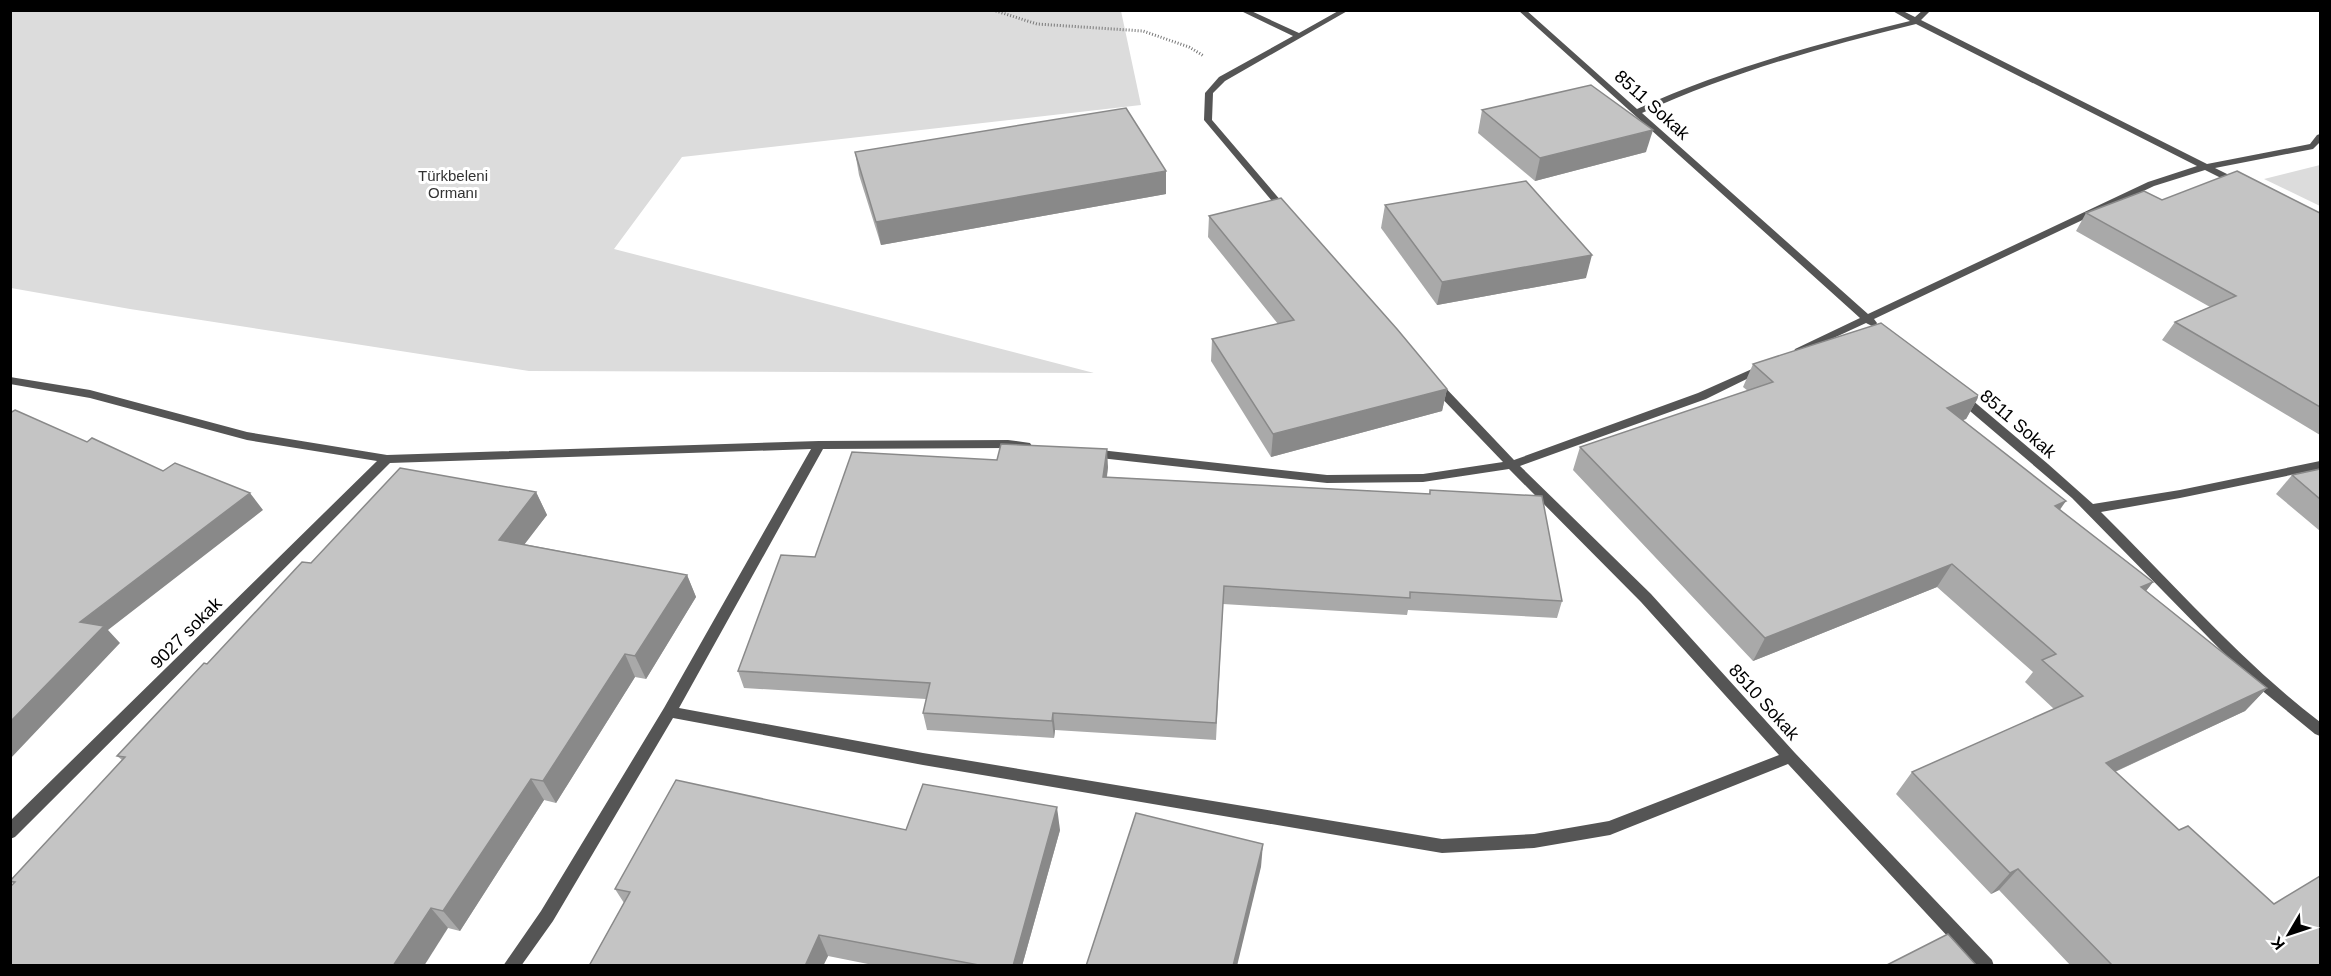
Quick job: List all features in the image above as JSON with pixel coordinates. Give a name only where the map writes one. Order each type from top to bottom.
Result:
[{"type":"street","points":[[1242,10],[1299,36]]},
{"type":"street","points":[[1290,217],[1208,120],[1209,93],[1222,79],[1346,10]]},
{"type":"street","name":"8511 Sokak","points":[[1521,10],[1885,334]]},
{"type":"street","points":[[1894,10],[2245,187]]},
{"type":"street","points":[[1636,113],[1686,89],[1734,72],[1812,48],[1914,22],[1928,10]]},
{"type":"street","points":[[1079,452],[1327,479],[1423,478],[1512,465],[1702,396],[1868,320],[2151,184],[2205,168],[2317,146],[2320,137]]},
{"type":"street","name":"8510 Sokak","points":[[1430,379],[1512,465],[1646,598],[1790,758],[1986,966]]},
{"type":"street","points":[[10,380],[90,394],[247,436],[387,459],[819,445],[1008,444],[1043,448]]},
{"type":"street","name":"8511 Sokak","points":[[1953,390],[2091,509],[2229,653],[2295,712],[2320,730]]},
{"type":"street","points":[[511,966],[547,916],[669,712],[819,445]]},
{"type":"street","name":"9027 sokak","points":[[11,831],[387,459]]},
{"type":"street","points":[[2091,509],[2180,494],[2320,465]]},
{"type":"street","points":[[669,712],[922,759],[1442,846],[1534,841],[1610,828],[1790,758]]},
{"type":"path","points":[[993,10],[1037,24],[1143,31],[1189,47],[1233,73]]},
{"type":"green space","name":"Türkbeleni Ormanı","points":[[10,11],[1121,11],[1141,105],[682,157],[614,249],[1094,373],[529,371],[130,309],[11,288]]},
{"type":"green space","points":[[2320,165],[2320,206],[2264,179]]},
{"type":"building","points":[[1591,85],[1653,130],[1540,158],[1482,110]]},
{"type":"building","points":[[1126,108],[1166,171],[876,222],[855,152]]},
{"type":"building","points":[[2237,171],[2320,213],[2320,407],[2175,322],[2236,296],[2086,213],[2144,191],[2162,200]]},
{"type":"building","points":[[1526,181],[1592,255],[1442,282],[1385,205]]},
{"type":"building","points":[[1281,198],[1447,389],[1273,434],[1212,339],[1294,320],[1209,216]]},
{"type":"building","points":[[1881,323],[1979,396],[1947,408],[2066,501],[2055,506],[2153,582],[2141,587],[2267,688],[2106,763],[2179,830],[2188,826],[2274,904],[2320,876],[2320,966],[2113,966],[2018,869],[2010,873],[1912,772],[2083,696],[2042,660],[2056,654],[1952,564],[1765,638],[1580,447],[1773,382],[1753,364]]},
{"type":"building","points":[[15,410],[87,442],[92,438],[163,471],[175,463],[250,493],[80,622],[104,626],[10,722],[10,413]]},
{"type":"building","points":[[1001,444],[1107,449],[1103,477],[1430,494],[1430,490],[1542,496],[1562,601],[1410,592],[1410,598],[1224,586],[1216,723],[1053,713],[1052,721],[923,713],[930,683],[738,671],[781,555],[815,557],[852,452],[997,460]]},
{"type":"building","points":[[400,468],[536,492],[499,540],[687,575],[635,656],[625,654],[543,781],[531,779],[443,911],[431,908],[393,966],[10,966],[10,887],[15,882],[10,881],[125,757],[117,756],[204,663],[207,664],[302,562],[311,563]]},
{"type":"building","points":[[2320,469],[2320,499],[2292,475]]},
{"type":"building","points":[[676,780],[906,830],[923,784],[1057,807],[1013,966],[984,966],[819,935],[805,966],[589,966],[630,892],[615,889]]},
{"type":"building","points":[[1136,813],[1263,844],[1233,966],[1086,966]]},
{"type":"building","points":[[1948,934],[1977,966],[1885,966]]}]
